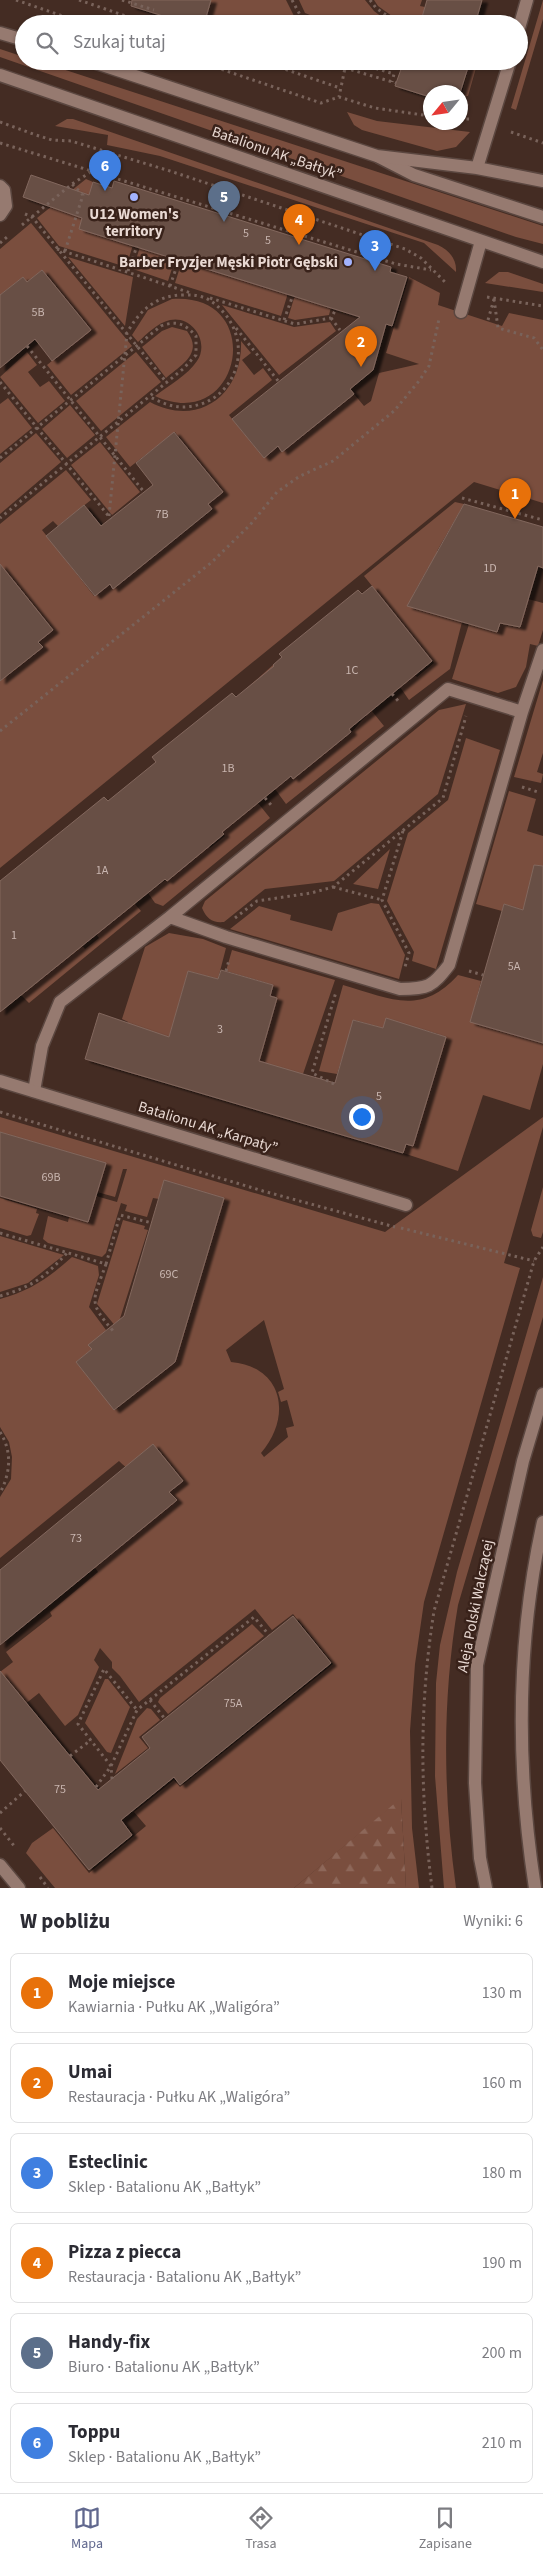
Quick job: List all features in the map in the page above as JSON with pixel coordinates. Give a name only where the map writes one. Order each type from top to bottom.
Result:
[{"type":"street","points":[[523,15],[527,0]]},
{"type":"street","points":[[0,33],[15,37]]},
{"type":"street","name":"Batalionu AK „Bałtyk”","points":[[117,70],[378,156],[477,168],[543,181]]},
{"type":"street","points":[[477,168],[507,70]]},
{"type":"street","name":"Batalionu AK „Bałtyk”","points":[[0,75],[543,262]]},
{"type":"street","points":[[378,156],[414,175],[543,217]]},
{"type":"street","points":[[0,186],[4,190],[3,211]]},
{"type":"street","points":[[461,312],[481,241]]},
{"type":"street","points":[[170,916],[216,933],[400,989],[420,989],[436,982],[449,965],[522,712],[543,650]]},
{"type":"street","points":[[34,1091],[42,1046],[60,1002],[170,916],[448,690],[522,712]]},
{"type":"street","name":"Batalionu AK „Karpaty”","points":[[0,1081],[406,1205]]},
{"type":"street","name":"Aleja Polski Walczącej","points":[[486,1888],[480,1858],[475,1782],[477,1665],[521,1470],[543,1394]]},
{"type":"street","points":[[535,1888],[522,1777],[521,1678],[529,1595],[543,1522]]},
{"type":"street","points":[[0,1865],[18,1888]]},
{"type":"path","points":[[16,0],[60,15]]},
{"type":"path","points":[[79,0],[123,15]]},
{"type":"path","points":[[122,0],[154,10]]},
{"type":"path","points":[[292,0],[300,15]]},
{"type":"path","points":[[370,0],[376,8],[386,15]]},
{"type":"path","points":[[224,70],[321,103],[339,98],[375,108],[423,115]]},
{"type":"path","points":[[287,70],[340,88]]},
{"type":"path","points":[[339,98],[345,70]]},
{"type":"path","points":[[352,70],[394,83],[394,74],[381,70]]},
{"type":"path","points":[[0,122],[44,138],[71,141],[170,171],[405,249],[421,258],[432,271],[448,284],[478,296],[543,306]]},
{"type":"path","points":[[0,143],[94,170],[396,264],[432,271]]},
{"type":"path","points":[[19,227],[72,184],[94,170]]},
{"type":"path","points":[[65,251],[83,195],[72,184]]},
{"type":"path","points":[[3,211],[32,217],[56,249],[167,383]]},
{"type":"path","points":[[0,243],[13,233]]},
{"type":"path","points":[[128,271],[137,246]]},
{"type":"path","points":[[56,249],[295,324],[331,318]]},
{"type":"path","points":[[170,286],[179,260]]},
{"type":"path","points":[[0,382],[110,517],[127,333],[135,319],[147,306],[162,298],[195,294]]},
{"type":"path","points":[[284,320],[293,295]]},
{"type":"path","points":[[209,298],[234,325],[279,382]]},
{"type":"path","points":[[488,320],[494,298]]},
{"type":"path","points":[[494,298],[498,328],[534,338],[543,350]]},
{"type":"path","points":[[331,318],[336,308]]},
{"type":"path","points":[[0,732],[212,562],[250,525],[277,492],[300,476],[332,461],[394,411],[419,381],[428,366],[441,312]]},
{"type":"path","points":[[331,318],[340,330]]},
{"type":"path","points":[[0,458],[161,326],[172,322],[189,328],[196,336],[196,355],[190,363],[0,518]]},
{"type":"path","points":[[150,397],[165,404],[182,407],[199,405],[214,397],[227,386],[236,371],[239,355],[239,338],[234,325]]},
{"type":"path","points":[[27,346],[144,492]]},
{"type":"path","points":[[462,498],[543,520]]},
{"type":"path","points":[[216,933],[257,901],[312,894],[332,887],[443,798],[472,697]]},
{"type":"path","points":[[400,989],[409,953],[382,900],[403,830]]},
{"type":"path","points":[[332,887],[382,900]]},
{"type":"path","points":[[334,1084],[312,1073],[342,972]]},
{"type":"path","points":[[0,1112],[263,1191],[387,1225],[534,1261]]},
{"type":"path","points":[[114,1332],[96,1311],[93,1300],[106,1264],[120,1214],[152,1223]]},
{"type":"path","points":[[0,1233],[106,1264]]},
{"type":"path","points":[[432,1888],[425,1832],[421,1726],[425,1668],[434,1611],[534,1261],[543,1247]]},
{"type":"path","points":[[0,1296],[33,1285],[48,1274],[67,1252]]},
{"type":"path","points":[[0,1432],[7,1442],[10,1461],[6,1482],[0,1493]]},
{"type":"path","points":[[96,1787],[111,1766],[137,1710],[254,1617],[269,1635]]},
{"type":"path","points":[[112,1779],[111,1766],[78,1724],[104,1669],[137,1710]]},
{"type":"path","points":[[150,1700],[165,1719]]},
{"type":"path","points":[[70,1756],[90,1740]]},
{"type":"path","points":[[0,1813],[25,1792]]},
{"type":"green space","points":[[211,0],[286,0],[294,15],[207,15]]},
{"type":"green space","points":[[299,0],[365,0],[379,15],[310,15],[305,13]]},
{"type":"green space","points":[[374,0],[422,0],[420,6],[425,7],[423,15],[390,15],[378,6]]},
{"type":"green space","points":[[543,0],[543,19],[528,70],[528,51]]},
{"type":"green space","points":[[0,49],[15,54],[15,62],[0,57]]},
{"type":"green space","points":[[37,70],[66,70],[543,226],[543,244],[516,237]]},
{"type":"green space","points":[[468,70],[475,70],[468,96],[468,85],[464,85]]},
{"type":"green space","points":[[522,70],[528,70],[516,110],[511,108]]},
{"type":"green space","points":[[347,112],[377,121],[423,126],[423,130],[470,132],[456,147],[437,151],[362,130],[354,125]]},
{"type":"green space","points":[[67,119],[73,119],[438,245],[452,255],[456,272],[424,243],[160,156],[107,145],[108,135],[55,126]]},
{"type":"green space","points":[[86,179],[93,182],[133,245],[126,267],[59,246],[37,218]]},
{"type":"green space","points":[[31,223],[132,346],[71,395],[47,365],[91,329],[42,270],[27,282],[23,277],[0,295],[0,249]]},
{"type":"green space","points":[[140,247],[175,259],[168,281],[133,269]]},
{"type":"green space","points":[[68,257],[133,277],[125,326]]},
{"type":"green space","points":[[182,261],[288,293],[281,316],[175,283]]},
{"type":"green space","points":[[499,272],[508,272],[543,284],[543,292],[485,283]]},
{"type":"green space","points":[[409,277],[440,293],[438,305],[502,326],[509,313],[543,320],[543,503],[474,482],[0,868],[0,681],[42,647],[0,564],[0,524],[66,470],[91,500],[58,526],[53,521],[42,530],[94,596],[110,584],[114,588],[212,510],[208,504],[222,492],[175,432],[130,467],[106,437],[150,402],[168,409],[185,411],[201,408],[215,401],[235,377],[240,360],[241,341],[251,353],[242,360],[254,375],[263,368],[272,380],[229,415],[264,458],[278,446],[282,452],[354,394],[364,406],[371,401],[379,373],[419,364],[386,353]]},
{"type":"green space","points":[[295,295],[331,307],[329,315],[295,320],[288,318]]},
{"type":"green space","points":[[172,299],[202,303],[222,317],[232,337],[232,360],[224,381],[208,397],[185,403],[155,396],[183,376],[197,361],[201,346],[197,332],[185,322],[170,320],[152,329],[138,342],[132,335],[148,310]]},
{"type":"green space","points":[[222,305],[294,327],[330,322],[336,331],[279,375]]},
{"type":"green space","points":[[172,327],[187,331],[193,346],[189,358],[166,378],[142,347],[162,331]]},
{"type":"green space","points":[[27,352],[37,365],[28,372],[40,387],[49,381],[65,401],[38,423],[0,377]]},
{"type":"green space","points":[[136,352],[161,382],[101,431],[76,401]]},
{"type":"green space","points":[[8,398],[32,428],[0,454],[0,404]]},
{"type":"green space","points":[[70,405],[95,435],[67,458],[42,429]]},
{"type":"green space","points":[[36,433],[61,462],[0,514],[0,463]]},
{"type":"green space","points":[[100,442],[140,492],[112,515],[71,465]]},
{"type":"green space","points":[[455,502],[464,504],[437,551],[447,554],[428,568],[413,595],[462,622],[450,669],[409,700],[400,687],[415,675],[417,677],[434,663],[364,576]]},
{"type":"green space","points":[[528,599],[543,603],[543,630],[538,646],[530,644],[526,667],[516,687],[498,693],[452,679],[469,624],[500,623],[520,627]]},
{"type":"green space","points":[[273,665],[337,744],[351,733],[371,710],[384,726],[286,804],[275,789],[291,777],[293,779],[246,689]]},
{"type":"green space","points":[[543,680],[543,753],[537,772],[543,774],[541,783],[514,777]]},
{"type":"green space","points":[[466,704],[438,794],[334,881],[265,889],[224,922],[213,921],[206,915],[202,908],[205,901],[439,710]]},
{"type":"green space","points":[[466,738],[500,750],[436,969],[412,961],[414,952],[387,901],[408,833],[448,800]]},
{"type":"green space","points":[[148,769],[210,848],[225,836],[222,832],[258,803],[270,818],[163,906],[155,903],[148,893],[182,868]]},
{"type":"green space","points":[[509,791],[536,799],[527,831],[543,836],[543,909],[525,903],[523,910],[504,904],[502,911],[476,904]]},
{"type":"green space","points":[[390,849],[378,889],[353,884]]},
{"type":"green space","points":[[22,871],[85,949],[99,938],[96,934],[134,903],[141,911],[29,1003],[21,995],[54,969],[0,901]]},
{"type":"green space","points":[[371,903],[379,904],[405,955],[399,979],[230,929],[259,906],[291,915],[290,920],[332,931],[338,913]]},
{"type":"green space","points":[[169,933],[203,939],[226,948],[218,979],[188,971],[162,1063],[154,1058],[148,1078],[114,1068],[128,1022],[122,1019],[145,947]]},
{"type":"green space","points":[[232,950],[335,980],[303,1074],[249,1097],[277,998],[270,996],[273,985],[226,971]]},
{"type":"green space","points":[[458,975],[481,981],[473,1013],[487,1027],[543,1043],[543,1064],[530,1110],[483,1095],[458,1171],[403,1153],[406,1144],[413,1146],[443,1046],[438,1034],[386,1019],[383,1028],[354,1020],[337,1074],[319,1071],[343,985],[390,999],[417,1000],[430,996],[444,988]]},
{"type":"green space","points":[[0,1117],[385,1232],[543,1117],[543,1127],[504,1263],[520,1268],[424,1602],[415,1664],[410,1731],[412,1828],[419,1888],[406,1888],[401,1799],[294,1888],[55,1888],[26,1853],[32,1843],[53,1828],[89,1873],[146,1826],[134,1812],[174,1780],[180,1787],[333,1664],[293,1614],[272,1630],[255,1609],[139,1702],[112,1668],[112,1662],[100,1648],[94,1660],[99,1667],[78,1715],[65,1726],[39,1693],[0,1724],[0,1672],[13,1662],[6,1652],[52,1616],[50,1612],[98,1572],[94,1566],[176,1500],[163,1489],[125,1467],[119,1461],[0,1558],[0,1497],[11,1479],[12,1457],[9,1442],[0,1427],[0,1299],[21,1292],[39,1282],[72,1257],[98,1266],[99,1275],[89,1307],[106,1330],[92,1349],[76,1362],[115,1410],[175,1362],[223,1198],[164,1181],[159,1199],[153,1198],[147,1217],[125,1211],[127,1205],[121,1203],[106,1253],[102,1257],[48,1243],[43,1239],[48,1216],[68,1222],[69,1217],[88,1222],[96,1196],[117,1202],[127,1169],[123,1169],[115,1197],[97,1192],[105,1163],[0,1132]],"holes":[[[264,1320],[284,1389],[278,1392],[281,1402],[287,1400],[294,1426],[286,1428],[288,1437],[264,1457],[261,1453],[271,1439],[277,1424],[279,1410],[277,1396],[272,1383],[262,1373],[249,1366],[231,1362],[226,1350]]]},
{"type":"green space","points":[[543,1187],[543,1232],[541,1238],[533,1236],[531,1230]]},
{"type":"green space","points":[[0,1198],[37,1209],[36,1213],[39,1214],[31,1235],[27,1236],[0,1228]]},
{"type":"green space","points":[[123,1220],[145,1226],[144,1229],[148,1230],[117,1328],[97,1304]]},
{"type":"green space","points":[[0,1236],[64,1255],[28,1283],[0,1292]]},
{"type":"green space","points":[[543,1277],[543,1317],[458,1605],[449,1676],[446,1746],[449,1817],[456,1888],[444,1888],[435,1776],[436,1683],[440,1645],[457,1572]]},
{"type":"green space","points":[[252,1624],[264,1636],[168,1714],[158,1702],[160,1698]]},
{"type":"green space","points":[[105,1679],[108,1679],[130,1707],[111,1753],[107,1752],[85,1723]]},
{"type":"green space","points":[[147,1708],[151,1709],[160,1720],[139,1737],[148,1748],[115,1774],[137,1719]]},
{"type":"green space","points":[[401,1798],[406,1888],[294,1888]]},
{"type":"building","points":[[132,0],[211,0],[207,15],[160,15],[131,6]]},
{"type":"building","points":[[427,0],[482,0],[478,15],[423,15]]},
{"type":"building","points":[[401,70],[467,70],[462,85],[423,85],[423,95],[395,86]]},
{"type":"building","points":[[31,175],[89,195],[93,182],[112,188],[114,181],[391,267],[390,272],[407,277],[392,326],[386,324],[373,370],[350,389],[354,394],[282,452],[278,446],[264,458],[232,419],[360,317],[79,229],[82,218],[23,197]]},
{"type":"building","points":[[42,270],[91,330],[52,361],[35,339],[0,368],[0,295],[23,277],[27,282]]},
{"type":"building","points":[[174,432],[223,492],[208,504],[212,509],[113,589],[110,584],[95,596],[46,536],[84,505],[101,526],[153,485],[136,463]]},
{"type":"building","points":[[464,504],[543,527],[543,568],[538,566],[520,627],[500,623],[497,632],[407,606]]},
{"type":"building","points":[[0,564],[53,630],[38,642],[43,647],[0,681]]},
{"type":"building","points":[[372,586],[432,661],[349,729],[351,732],[293,779],[291,776],[222,832],[224,834],[167,881],[165,879],[0,1012],[0,881],[104,797],[108,801],[156,762],[152,757],[232,693],[236,697],[274,666],[282,657],[279,654],[358,590],[362,594]]},
{"type":"building","points":[[534,865],[543,866],[543,1043],[470,1022],[504,904],[523,910]]},
{"type":"building","points":[[221,970],[273,985],[270,996],[277,998],[259,1061],[335,1083],[353,1020],[383,1028],[386,1018],[446,1037],[413,1146],[406,1144],[403,1153],[85,1059],[99,1013],[169,1037],[188,971],[218,979]]},
{"type":"building","points":[[0,1132],[106,1163],[88,1222],[0,1196]]},
{"type":"building","points":[[164,1180],[224,1198],[175,1362],[114,1410],[76,1362],[92,1349],[88,1345],[124,1316]]},
{"type":"building","points":[[153,1444],[183,1481],[169,1492],[177,1500],[0,1645],[0,1570]]},
{"type":"building","points":[[293,1616],[331,1663],[180,1785],[174,1777],[121,1820],[132,1835],[89,1870],[0,1760],[0,1671],[98,1790],[150,1748],[142,1737]]},
{"type":"place","name":"Toppu","points":[[105,191]]},
{"type":"place","name":"U12 Women's territory","points":[[134,197]]},
{"type":"place","name":"Handy-fix","points":[[224,222]]},
{"type":"place","name":"Pizza z piecca","points":[[299,245]]},
{"type":"place","name":"Barber Fryzjer Męski Piotr Gębski","points":[[348,262]]},
{"type":"place","name":"Esteclinic","points":[[375,271]]},
{"type":"place","name":"Umai","points":[[361,367]]},
{"type":"place","name":"Moje miejsce","points":[[515,519]]}]
